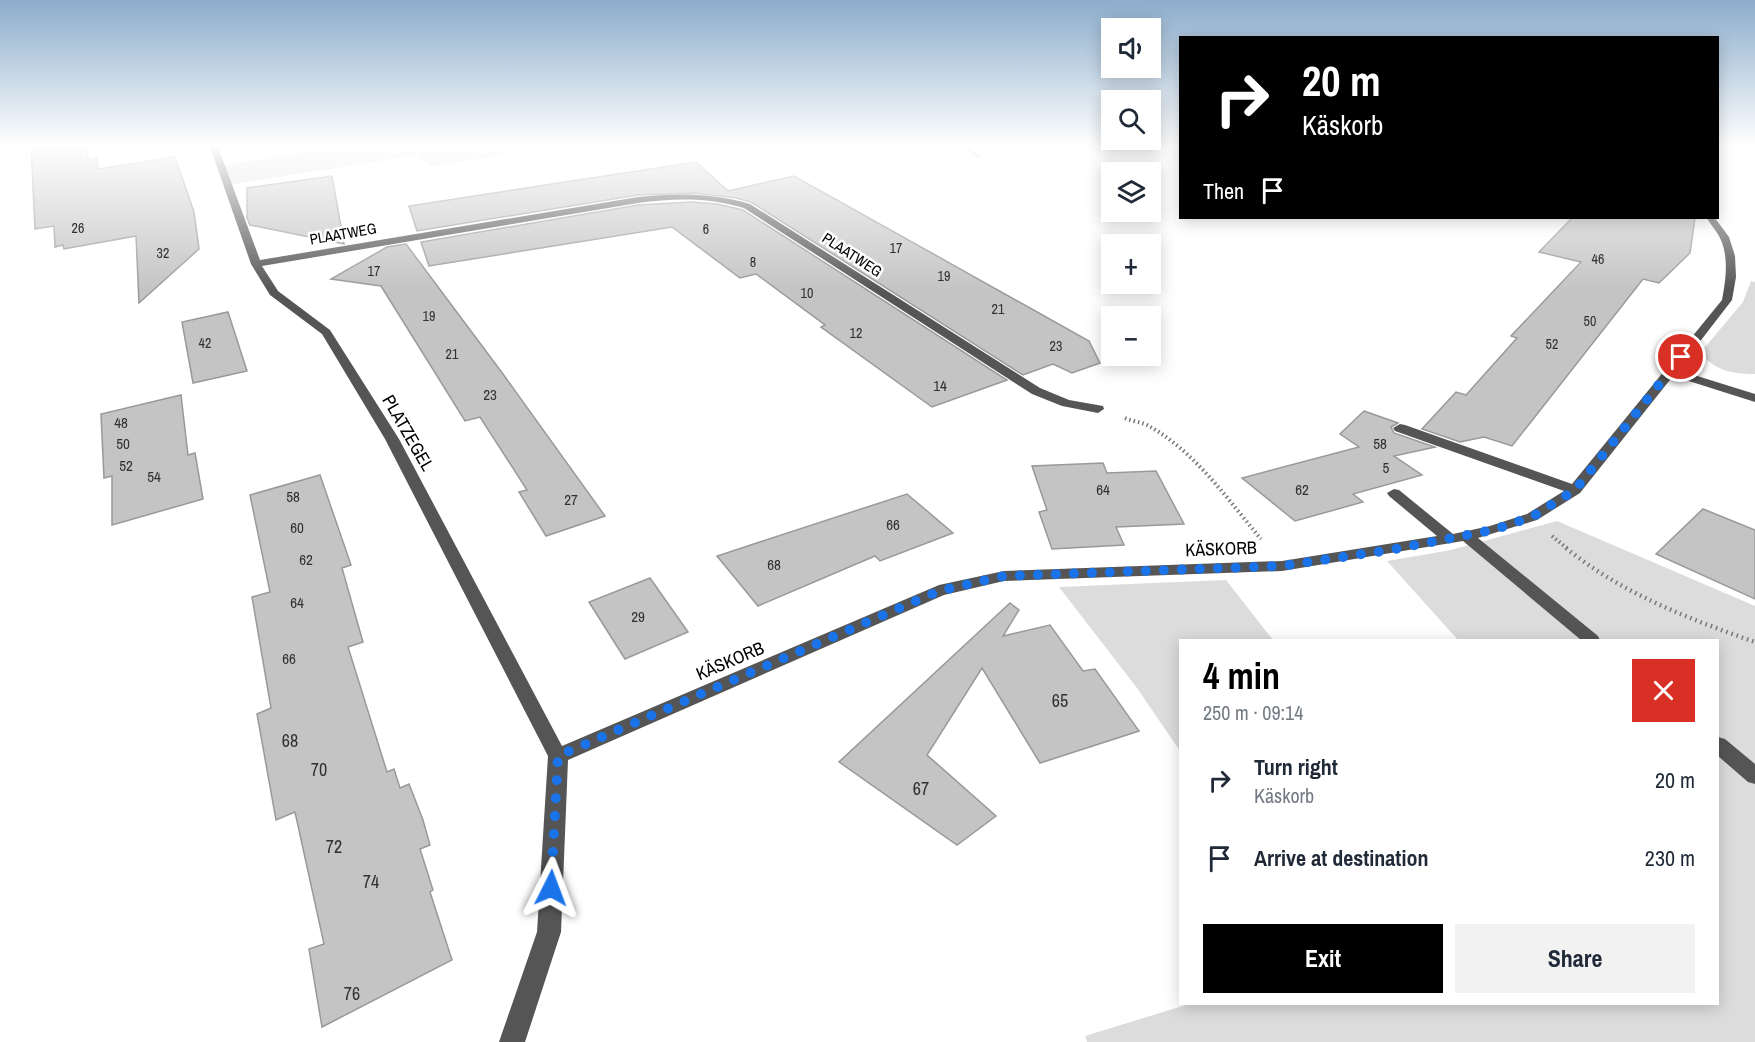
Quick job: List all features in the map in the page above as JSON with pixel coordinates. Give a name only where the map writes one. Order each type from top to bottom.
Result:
[{"type":"street","name":"PLATZEGEL","points":[[230,193],[256,264],[274,293],[326,332],[392,439],[558,756]]},
{"type":"street","name":"PLAATWEG","points":[[256,264],[638,200],[678,195],[726,199],[747,206],[1036,391],[1066,403],[1098,409]]},
{"type":"street","name":"KÄSKORB","points":[[558,756],[939,591],[1004,576],[1282,566],[1466,536],[1532,517],[1575,490],[1727,300],[1733,274],[1732,258],[1719,227],[1712,219]]},
{"type":"street","points":[[1670,371],[1755,398]]},
{"type":"street","points":[[1400,428],[1575,490]]},
{"type":"street","points":[[1394,493],[1450,539]]},
{"type":"street","points":[[1466,536],[1591,639]]},
{"type":"street","points":[[1719,746],[1755,776]]},
{"type":"street","points":[[512,1042],[549,932],[558,756]]},
{"type":"path","points":[[1098,409],[1147,425],[1168,440],[1198,468],[1269,548],[1282,566]]},
{"type":"path","points":[[1558,541],[1600,574],[1653,602],[1755,642]]},
{"type":"shaded area","points":[[1751,281],[1755,282],[1755,374],[1725,370],[1712,363],[1701,352],[1743,302]]},
{"type":"shaded area","points":[[1557,521],[1755,606],[1755,1042],[1087,1042],[1085,1036],[1186,1005],[1719,1005],[1719,639],[1457,639],[1387,561],[1451,550]]},
{"type":"shaded area","points":[[1226,580],[1272,639],[1179,639],[1179,750],[1137,688],[1059,587]]},
{"type":"building","points":[[33,193],[187,193],[194,212],[199,249],[139,303],[136,236],[64,249],[63,245],[55,247],[54,226],[35,229]]},
{"type":"building","points":[[247,193],[335,193],[344,244],[250,225],[247,218]]},
{"type":"building","points":[[496,193],[824,193],[1089,341],[1100,363],[1072,373],[1053,364],[1023,375],[751,202],[736,198],[695,193],[638,195],[417,231],[409,206]]},
{"type":"building","points":[[691,202],[717,204],[743,210],[1007,380],[932,407],[821,327],[825,325],[756,274],[740,278],[672,227],[429,266],[421,242],[638,205]]},
{"type":"building","points":[[1571,219],[1695,219],[1690,253],[1659,283],[1643,279],[1512,446],[1484,437],[1460,442],[1422,429],[1456,392],[1466,395],[1517,338],[1511,336],[1581,262],[1539,252]]},
{"type":"building","points":[[406,244],[605,516],[546,536],[519,492],[527,490],[480,417],[465,421],[381,286],[331,279],[387,247]]},
{"type":"building","points":[[228,312],[247,371],[193,383],[182,322]]},
{"type":"building","points":[[181,395],[188,455],[195,453],[203,499],[112,525],[112,476],[104,478],[101,414]]},
{"type":"building","points":[[1364,411],[1398,423],[1391,427],[1394,433],[1435,447],[1394,456],[1422,475],[1353,494],[1363,502],[1295,521],[1242,478],[1359,447],[1340,434]]},
{"type":"building","points":[[1103,463],[1107,473],[1156,471],[1184,524],[1116,527],[1124,545],[1052,549],[1039,512],[1047,510],[1032,466]]},
{"type":"building","points":[[320,475],[351,565],[342,568],[363,642],[348,647],[387,772],[394,769],[400,788],[409,784],[423,820],[430,845],[420,849],[433,890],[430,892],[452,960],[322,1027],[309,949],[324,944],[295,812],[276,820],[257,714],[271,708],[252,597],[270,592],[250,495]]},
{"type":"building","points":[[907,494],[953,533],[880,561],[875,556],[758,606],[717,556]]},
{"type":"building","points":[[1703,509],[1755,530],[1755,599],[1656,554]]},
{"type":"building","points":[[650,578],[688,632],[625,659],[589,602]]},
{"type":"building","points":[[1010,603],[1019,610],[1003,636],[1050,625],[1083,671],[1095,669],[1139,731],[1040,763],[982,668],[927,755],[996,816],[957,845],[839,762]]},
{"type":"route","points":[[551,888],[558,756],[939,591],[1004,576],[1282,566],[1450,539],[1493,530],[1532,517],[1575,490],[1681,357]]}]
